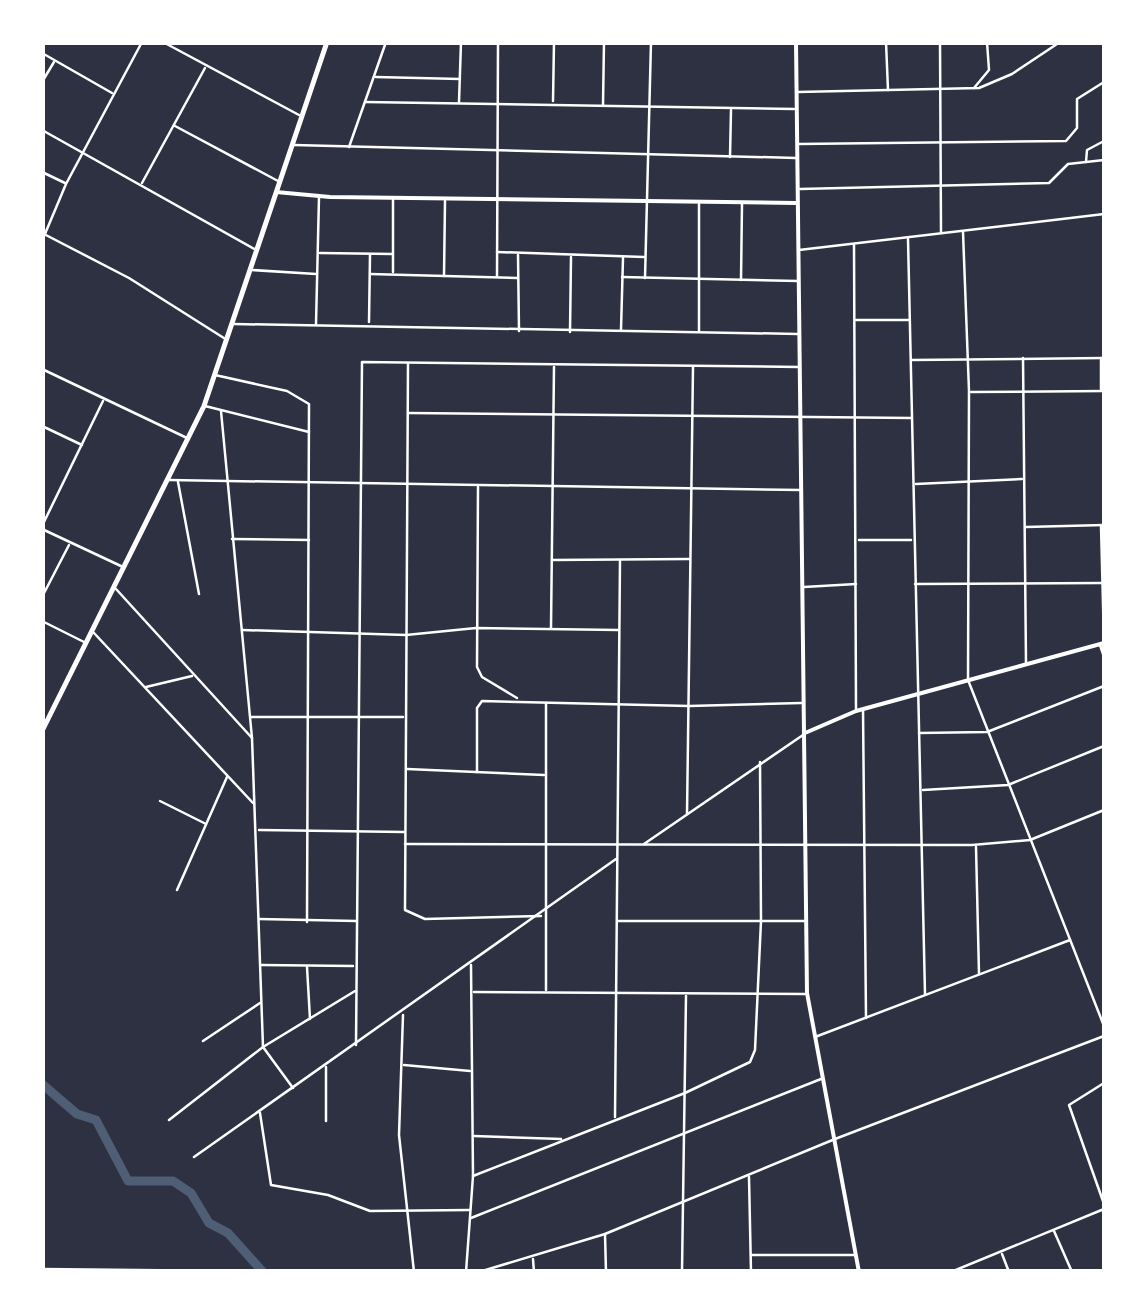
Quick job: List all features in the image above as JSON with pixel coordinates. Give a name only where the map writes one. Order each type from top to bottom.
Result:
[{"type":"main road","points":[[42,731],[204,406],[327,42]]},
{"type":"main road","points":[[796,42],[806,994],[859,1272]]},
{"type":"main road","points":[[276,192],[318,197],[798,203]]},
{"type":"main road","points":[[805,733],[860,710],[1103,644]]},
{"type":"street","points":[[42,242],[82,150],[142,42]]},
{"type":"street","points":[[163,42],[301,115]]},
{"type":"street","points":[[348,148],[386,42]]},
{"type":"street","points":[[460,103],[462,42]]},
{"type":"street","points":[[497,276],[498,42]]},
{"type":"street","points":[[553,104],[554,42]]},
{"type":"street","points":[[603,105],[604,42]]},
{"type":"street","points":[[645,278],[651,42]]},
{"type":"street","points":[[886,42],[888,90]]},
{"type":"street","points":[[940,42],[941,235]]},
{"type":"street","points":[[973,88],[989,70],[988,42]]},
{"type":"street","points":[[1036,42],[1041,51]]},
{"type":"street","points":[[796,92],[973,88],[1012,74],[1041,51],[1060,42]]},
{"type":"street","points":[[42,53],[113,94]]},
{"type":"street","points":[[42,82],[54,60]]},
{"type":"street","points":[[141,184],[206,66]]},
{"type":"street","points":[[374,77],[460,79]]},
{"type":"street","points":[[797,144],[1066,142],[1077,128],[1077,99],[1104,82]]},
{"type":"street","points":[[365,102],[796,109]]},
{"type":"street","points":[[730,157],[731,108]]},
{"type":"street","points":[[173,126],[280,182]]},
{"type":"street","points":[[42,130],[258,250]]},
{"type":"street","points":[[1086,162],[1087,150],[1104,140]]},
{"type":"street","points":[[292,145],[798,158]]},
{"type":"street","points":[[798,188],[1049,183],[1062,167],[1104,160]]},
{"type":"street","points":[[42,172],[66,184]]},
{"type":"street","points":[[316,325],[318,197]]},
{"type":"street","points":[[392,275],[393,198]]},
{"type":"street","points":[[444,276],[445,199]]},
{"type":"street","points":[[698,333],[699,203]]},
{"type":"street","points":[[741,280],[742,203]]},
{"type":"street","points":[[799,250],[1104,214]]},
{"type":"street","points":[[964,232],[969,392],[968,680],[1104,1026]]},
{"type":"street","points":[[44,234],[129,278],[228,341]]},
{"type":"street","points":[[908,239],[926,994]]},
{"type":"street","points":[[854,246],[866,1018]]},
{"type":"street","points":[[497,252],[646,257]]},
{"type":"street","points":[[318,253],[393,254]]},
{"type":"street","points":[[370,254],[370,325]]},
{"type":"street","points":[[518,254],[519,332]]},
{"type":"street","points":[[570,332],[571,255]]},
{"type":"street","points":[[621,332],[623,256]]},
{"type":"street","points":[[252,270],[318,274]]},
{"type":"street","points":[[370,274],[517,278]]},
{"type":"street","points":[[622,277],[799,282]]},
{"type":"street","points":[[855,320],[909,320]]},
{"type":"street","points":[[234,324],[800,334]]},
{"type":"street","points":[[1023,358],[1026,664]]},
{"type":"street","points":[[911,360],[1103,358],[1103,391],[969,392]]},
{"type":"street","points":[[356,1045],[362,362],[800,367]]},
{"type":"street","points":[[408,362],[405,910],[412,917],[541,916]]},
{"type":"street","points":[[551,629],[554,366]]},
{"type":"street","points":[[687,814],[693,367]]},
{"type":"street","points":[[42,369],[188,438]]},
{"type":"street","points":[[215,375],[269,386],[303,398],[309,404],[312,484],[307,922]]},
{"type":"street","points":[[104,400],[42,528],[124,568]]},
{"type":"street","points":[[204,406],[310,433]]},
{"type":"street","points":[[222,411],[252,738],[263,1047],[292,1088]]},
{"type":"street","points":[[408,412],[912,418]]},
{"type":"street","points":[[42,426],[82,445]]},
{"type":"street","points":[[914,484],[1024,479]]},
{"type":"street","points":[[167,480],[801,490]]},
{"type":"street","points":[[178,480],[199,594]]},
{"type":"street","points":[[478,485],[477,666],[482,677],[517,698]]},
{"type":"street","points":[[1025,527],[1103,526],[1104,657]]},
{"type":"street","points":[[231,539],[310,540]]},
{"type":"street","points":[[858,540],[914,540]]},
{"type":"street","points":[[42,597],[70,542]]},
{"type":"street","points":[[550,560],[690,559]]},
{"type":"street","points":[[615,1118],[620,560]]},
{"type":"street","points":[[802,587],[858,584]]},
{"type":"street","points":[[915,584],[1102,584]]},
{"type":"street","points":[[115,588],[252,738]]},
{"type":"street","points":[[42,621],[87,644]]},
{"type":"street","points":[[240,630],[406,635],[476,628],[620,630]]},
{"type":"street","points":[[93,632],[254,804]]},
{"type":"street","points":[[144,687],[195,675]]},
{"type":"street","points":[[919,733],[987,732],[1104,686]]},
{"type":"street","points":[[477,772],[479,702],[517,698],[689,706],[802,702]]},
{"type":"street","points":[[546,700],[546,992]]},
{"type":"street","points":[[250,717],[406,717]]},
{"type":"street","points":[[643,844],[805,733]]},
{"type":"street","points":[[922,790],[1008,785],[1104,746]]},
{"type":"street","points":[[472,1176],[685,1093],[750,1062],[761,921],[760,762]]},
{"type":"street","points":[[406,769],[546,775]]},
{"type":"street","points":[[177,890],[228,776]]},
{"type":"street","points":[[160,801],[206,824]]},
{"type":"street","points":[[405,844],[921,848],[1030,840],[1104,810]]},
{"type":"street","points":[[257,830],[356,828],[404,832]]},
{"type":"street","points":[[976,845],[978,974]]},
{"type":"street","points":[[194,1158],[618,858]]},
{"type":"street","points":[[258,919],[356,921]]},
{"type":"street","points":[[617,921],[807,921]]},
{"type":"street","points":[[814,1037],[1070,940]]},
{"type":"street","points":[[466,1272],[472,1176],[472,964]]},
{"type":"street","points":[[260,965],[356,966]]},
{"type":"street","points":[[306,966],[310,1021]]},
{"type":"street","points":[[169,1120],[263,1047],[356,991]]},
{"type":"street","points":[[474,992],[806,994]]},
{"type":"street","points":[[682,1272],[686,994]]},
{"type":"street","points":[[203,1041],[261,1002]]},
{"type":"street","points":[[402,1013],[399,1136],[414,1272]]},
{"type":"street","points":[[479,1272],[605,1234],[835,1138],[1104,1036]]},
{"type":"street","points":[[326,1065],[326,1121]]},
{"type":"street","points":[[402,1065],[473,1072]]},
{"type":"street","points":[[470,1218],[822,1078]]},
{"type":"street","points":[[951,1272],[1104,1206],[1069,1105],[1104,1083]]},
{"type":"street","points":[[260,1112],[271,1185],[328,1195],[370,1211],[471,1210]]},
{"type":"street","points":[[472,1136],[564,1139]]},
{"type":"street","points":[[749,1175],[751,1272]]},
{"type":"street","points":[[1053,1230],[1072,1272]]},
{"type":"street","points":[[605,1234],[606,1272]]},
{"type":"street","points":[[1001,1251],[1009,1272]]},
{"type":"street","points":[[751,1254],[856,1255]]},
{"type":"street","points":[[533,1257],[534,1272]]},
{"type":"street","points":[[42,1269],[336,1272]]},
{"type":"waterway","points":[[42,1084],[77,1114],[96,1120],[128,1181],[173,1181],[191,1193],[209,1223],[228,1233],[263,1272]]}]
